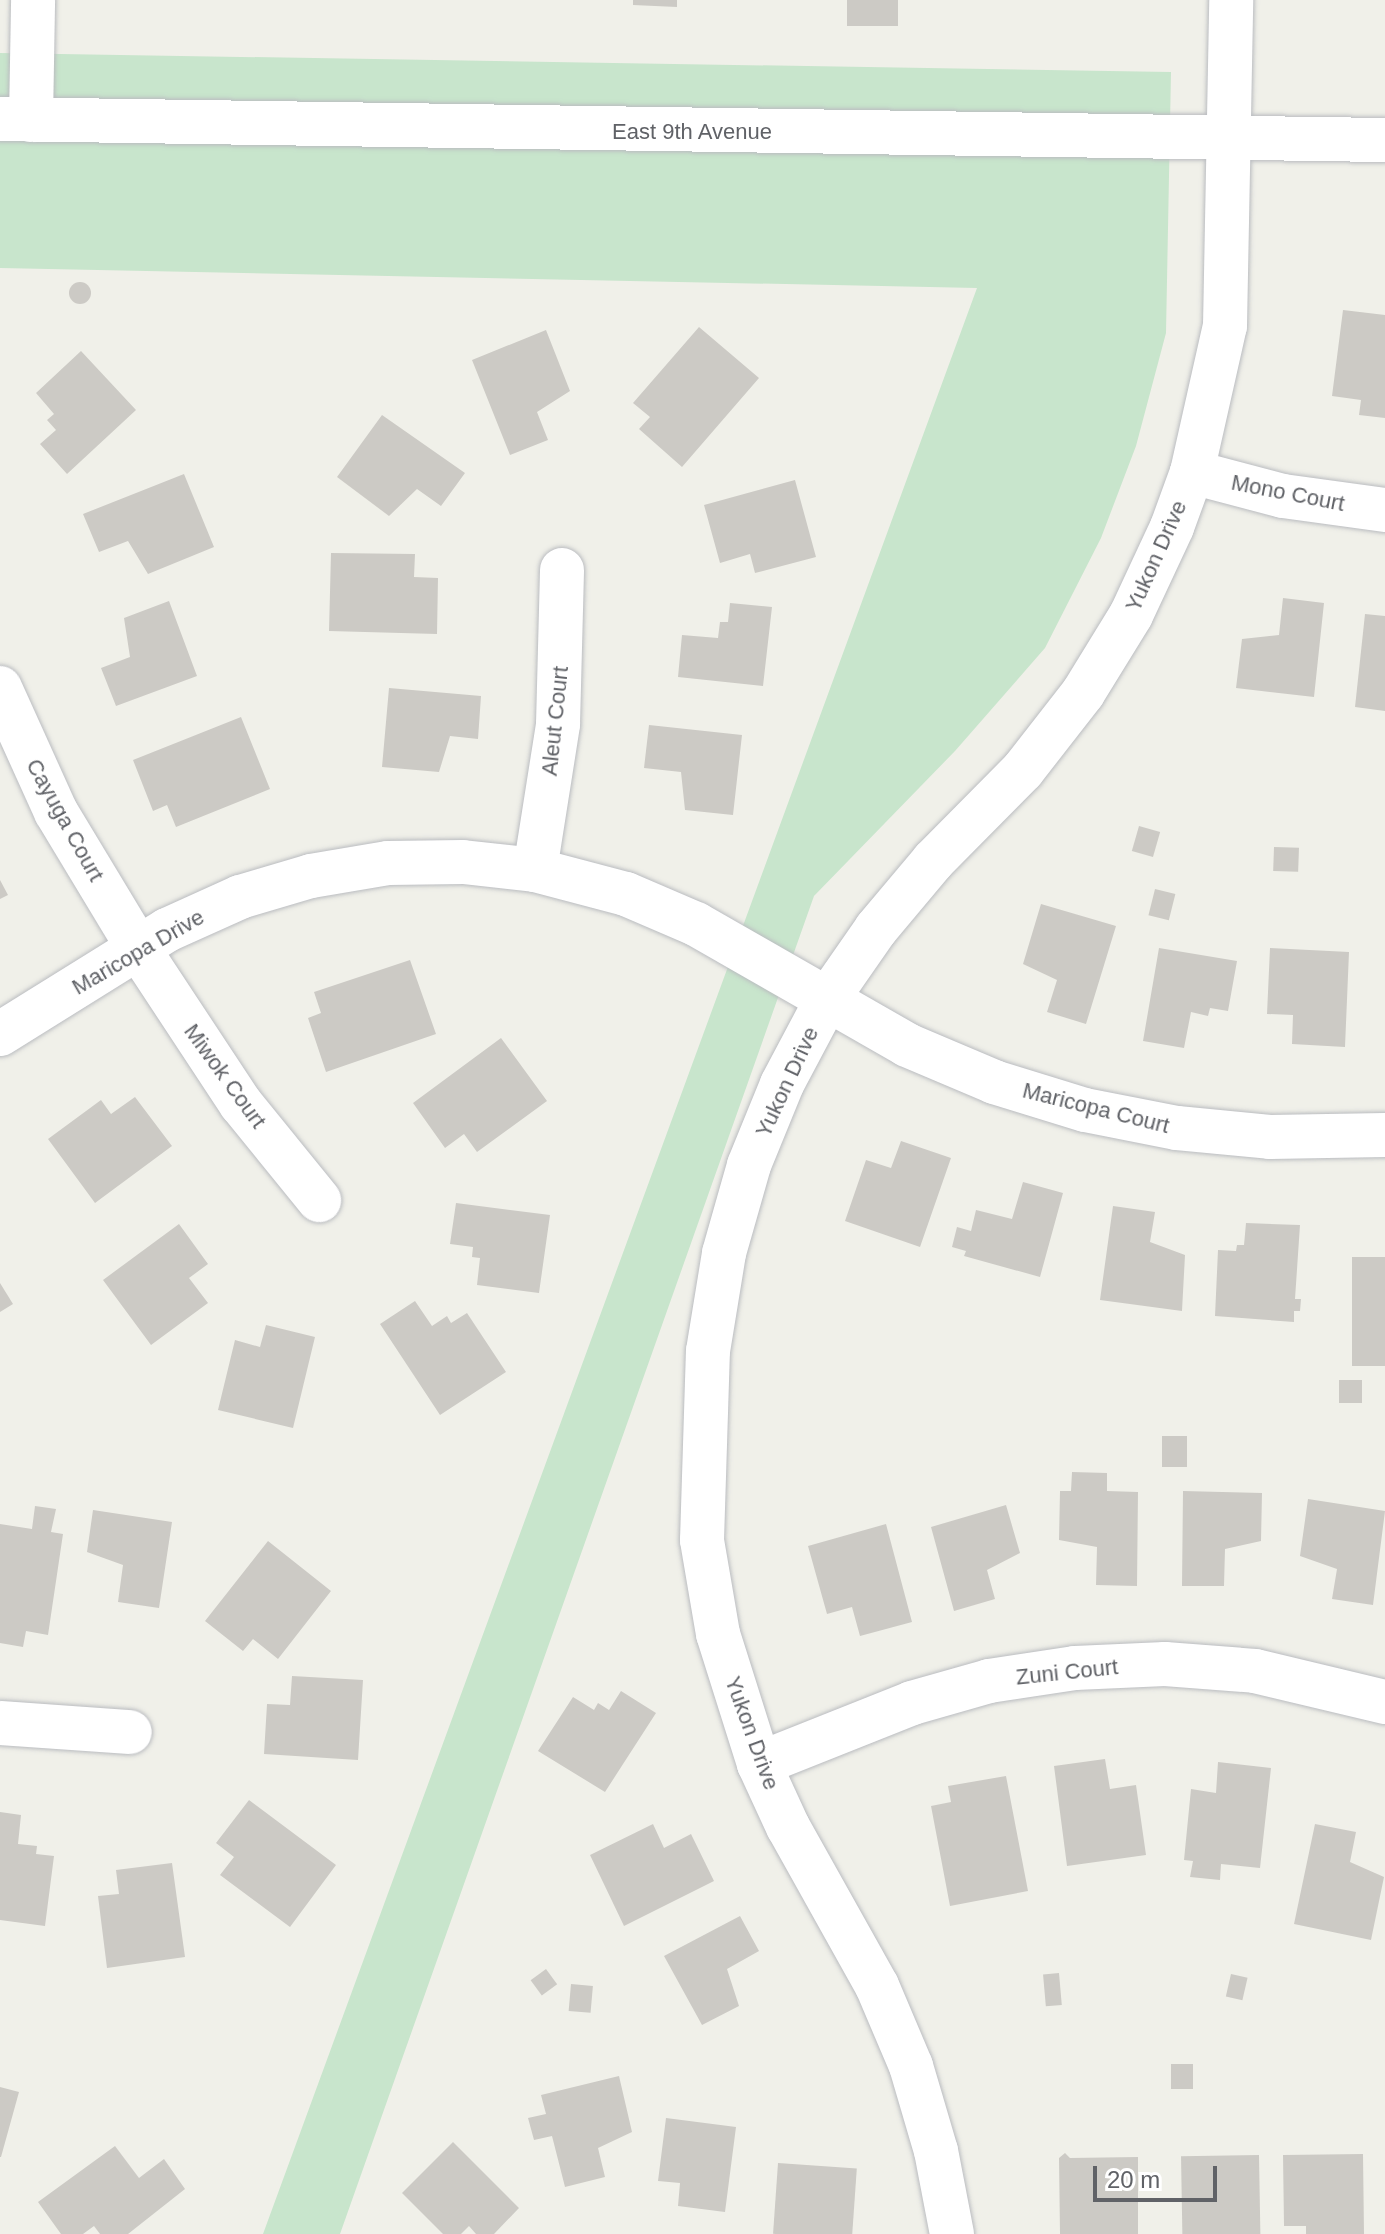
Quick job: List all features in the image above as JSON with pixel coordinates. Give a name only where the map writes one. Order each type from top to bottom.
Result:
[{"type":"street","points":[[16,120],[33,0]]},
{"type":"street","name":"Yukon Drive","points":[[952,2234],[936,2151],[911,2066],[877,1986],[788,1827],[759,1764],[718,1634],[702,1540],[708,1351],[724,1253],[749,1165],[782,1084],[826,1001],[876,929],[933,861],[1023,770],[1083,693],[1131,615],[1192,472],[1225,326],[1231,0]]},
{"type":"street","name":"East 9th Avenue","points":[[16,120],[1385,140]]},
{"type":"street","name":"Mono Court","points":[[1192,472],[1283,496],[1385,510]]},
{"type":"street","name":"Aleut Court","points":[[535,870],[558,724],[562,570]]},
{"type":"street","name":"Cayuga Court","points":[[0,688],[56,812],[138,948]]},
{"type":"street","name":"Maricopa Drive","points":[[0,1034],[138,948],[240,897],[311,876],[388,863],[463,862],[535,870],[626,894],[696,924],[826,1001]]},
{"type":"street","name":"Miwok Court","points":[[138,948],[241,1104],[319,1200]]},
{"type":"street","name":"Maricopa Court","points":[[826,1001],[907,1045],[994,1082],[1085,1110],[1177,1128],[1270,1137],[1385,1135]]},
{"type":"street","name":"Zuni Court","points":[[759,1764],[912,1703],[989,1681],[1075,1668],[1165,1664],[1255,1671],[1385,1702]]},
{"type":"street","points":[[0,1723],[130,1732]]},
{"type":"green space","points":[[0,53],[1171,72],[1166,333],[1136,446],[1101,538],[1045,648],[955,751],[814,896],[340,2234],[263,2234],[977,288],[0,268]]},
{"type":"building","points":[[633,0],[677,0],[677,7],[633,5]]},
{"type":"building","points":[[847,0],[898,0],[898,26],[847,26]]},
{"type":"building","points":[[80,282],[88,285],[91,293],[88,301],[80,304],[72,301],[69,293],[72,285]]},
{"type":"building","points":[[1343,310],[1385,315],[1385,418],[1359,415],[1361,400],[1332,396]]},
{"type":"building","points":[[699,327],[759,378],[682,467],[639,429],[650,417],[633,403]]},
{"type":"building","points":[[546,330],[570,391],[537,412],[548,440],[510,455],[472,360]]},
{"type":"building","points":[[81,351],[136,410],[67,474],[40,444],[56,430],[47,420],[54,414],[36,393]]},
{"type":"building","points":[[382,415],[465,473],[441,506],[417,489],[389,516],[337,477]]},
{"type":"building","points":[[184,474],[214,547],[148,574],[128,541],[99,552],[83,514]]},
{"type":"building","points":[[795,480],[816,557],[755,573],[750,554],[720,563],[704,505]]},
{"type":"building","points":[[331,553],[415,554],[414,577],[438,578],[437,634],[329,631]]},
{"type":"building","points":[[1283,598],[1324,603],[1314,697],[1236,688],[1242,639],[1279,635]]},
{"type":"building","points":[[169,601],[197,676],[116,706],[101,668],[130,657],[124,618]]},
{"type":"building","points":[[730,603],[772,607],[763,686],[678,677],[682,635],[718,638],[720,622],[728,622]]},
{"type":"building","points":[[1365,614],[1385,616],[1385,711],[1355,707]]},
{"type":"building","points":[[389,688],[481,696],[478,739],[450,736],[439,772],[382,767]]},
{"type":"building","points":[[241,717],[270,789],[176,827],[167,805],[153,811],[133,760]]},
{"type":"building","points":[[649,725],[742,735],[733,815],[685,810],[681,772],[644,768]]},
{"type":"building","points":[[1139,826],[1160,832],[1153,857],[1132,851]]},
{"type":"building","points":[[1274,847],[1299,848],[1298,872],[1273,871]]},
{"type":"building","points":[[0,880],[8,895],[0,899]]},
{"type":"building","points":[[1155,889],[1175,894],[1169,920],[1148,915]]},
{"type":"building","points":[[1041,904],[1116,926],[1086,1024],[1047,1012],[1057,980],[1023,964]]},
{"type":"building","points":[[1159,948],[1237,961],[1228,1011],[1210,1008],[1208,1016],[1191,1012],[1184,1048],[1143,1041]]},
{"type":"building","points":[[1270,948],[1349,952],[1345,1047],[1292,1044],[1293,1015],[1267,1014]]},
{"type":"building","points":[[410,960],[436,1034],[326,1072],[308,1018],[321,1013],[314,992]]},
{"type":"building","points":[[501,1038],[547,1101],[477,1152],[464,1134],[445,1148],[413,1103]]},
{"type":"building","points":[[135,1097],[172,1146],[95,1203],[48,1139],[101,1100],[111,1114]]},
{"type":"building","points":[[901,1141],[951,1158],[920,1247],[845,1221],[866,1160],[891,1168]]},
{"type":"building","points":[[1023,1182],[1063,1193],[1040,1277],[964,1256],[966,1251],[952,1247],[957,1227],[971,1231],[976,1210],[1012,1219]]},
{"type":"building","points":[[456,1203],[550,1215],[539,1293],[477,1285],[480,1258],[472,1257],[473,1247],[450,1244]]},
{"type":"building","points":[[1113,1206],[1155,1212],[1150,1242],[1185,1255],[1182,1311],[1100,1300]]},
{"type":"building","points":[[1246,1223],[1300,1225],[1295,1299],[1301,1299],[1300,1311],[1294,1311],[1294,1322],[1215,1316],[1218,1250],[1236,1251],[1237,1245],[1244,1245]]},
{"type":"building","points":[[179,1224],[208,1264],[189,1278],[208,1303],[151,1345],[103,1280]]},
{"type":"building","points":[[1352,1257],[1385,1257],[1385,1366],[1352,1366]]},
{"type":"building","points":[[0,1283],[13,1304],[0,1312]]},
{"type":"building","points":[[415,1301],[432,1326],[447,1316],[451,1323],[467,1313],[506,1372],[440,1415],[380,1324]]},
{"type":"building","points":[[266,1325],[315,1337],[293,1428],[218,1410],[235,1340],[260,1347]]},
{"type":"building","points":[[1339,1380],[1362,1380],[1362,1403],[1339,1403]]},
{"type":"building","points":[[1162,1436],[1187,1436],[1187,1467],[1162,1467]]},
{"type":"building","points":[[1072,1472],[1107,1473],[1107,1491],[1138,1492],[1137,1586],[1096,1585],[1097,1547],[1059,1540],[1060,1491],[1071,1491]]},
{"type":"building","points":[[1183,1491],[1262,1493],[1261,1541],[1225,1549],[1224,1586],[1182,1586]]},
{"type":"building","points":[[1308,1499],[1385,1511],[1373,1605],[1332,1599],[1337,1569],[1300,1556]]},
{"type":"building","points":[[1006,1505],[1020,1553],[987,1570],[995,1599],[954,1611],[931,1527]]},
{"type":"building","points":[[35,1506],[56,1509],[51,1532],[63,1534],[48,1635],[26,1631],[23,1647],[0,1643],[0,1524],[32,1529]]},
{"type":"building","points":[[93,1510],[172,1522],[159,1608],[118,1602],[123,1565],[87,1552]]},
{"type":"building","points":[[886,1524],[912,1622],[860,1636],[852,1607],[827,1614],[808,1546]]},
{"type":"building","points":[[268,1541],[331,1591],[278,1659],[253,1639],[243,1651],[205,1621]]},
{"type":"building","points":[[292,1676],[363,1680],[358,1760],[264,1754],[267,1704],[290,1705]]},
{"type":"building","points":[[621,1691],[656,1713],[605,1792],[538,1751],[573,1697],[594,1710],[598,1703],[609,1710]]},
{"type":"building","points":[[1105,1759],[1110,1789],[1136,1785],[1146,1855],[1067,1866],[1054,1766]]},
{"type":"building","points":[[1218,1762],[1271,1768],[1260,1868],[1221,1864],[1220,1880],[1190,1877],[1193,1861],[1184,1860],[1191,1789],[1216,1793]]},
{"type":"building","points":[[1006,1776],[1028,1891],[950,1906],[931,1806],[951,1802],[948,1786]]},
{"type":"building","points":[[249,1800],[336,1865],[290,1927],[220,1875],[234,1857],[216,1843]]},
{"type":"building","points":[[0,1812],[21,1815],[18,1844],[37,1846],[36,1854],[54,1856],[45,1926],[0,1920]]},
{"type":"building","points":[[653,1824],[664,1848],[691,1834],[714,1881],[624,1926],[590,1855]]},
{"type":"building","points":[[1315,1824],[1356,1832],[1350,1862],[1384,1877],[1371,1940],[1294,1924]]},
{"type":"building","points":[[172,1863],[185,1957],[107,1968],[98,1896],[119,1894],[116,1870]]},
{"type":"building","points":[[740,1916],[759,1951],[727,1969],[739,2006],[702,2025],[664,1956]]},
{"type":"building","points":[[546,1969],[557,1984],[542,1996],[531,1980]]},
{"type":"building","points":[[1059,1973],[1062,2005],[1046,2006],[1043,1974]]},
{"type":"building","points":[[1231,1974],[1248,1978],[1242,2000],[1226,1996]]},
{"type":"building","points":[[571,1984],[593,1986],[591,2013],[569,2011]]},
{"type":"building","points":[[1171,2064],[1193,2064],[1193,2089],[1171,2089]]},
{"type":"building","points":[[619,2076],[632,2132],[598,2148],[605,2177],[565,2187],[552,2136],[534,2140],[528,2118],[546,2114],[541,2095]]},
{"type":"building","points":[[0,2087],[19,2092],[1,2157],[0,2157]]},
{"type":"building","points":[[666,2118],[736,2127],[725,2212],[678,2206],[680,2183],[658,2181]]},
{"type":"building","points":[[453,2142],[519,2208],[494,2234],[476,2234],[469,2226],[461,2234],[443,2234],[402,2193]]},
{"type":"building","points":[[115,2146],[139,2178],[164,2159],[185,2189],[128,2234],[100,2234],[94,2226],[83,2234],[61,2234],[38,2202]]},
{"type":"building","points":[[1065,2153],[1070,2158],[1138,2157],[1138,2234],[1060,2234],[1059,2158]]},
{"type":"building","points":[[1363,2154],[1364,2234],[1306,2234],[1306,2226],[1284,2226],[1283,2155]]},
{"type":"building","points":[[1259,2155],[1260,2234],[1182,2234],[1181,2156]]},
{"type":"building","points":[[778,2163],[857,2169],[852,2234],[773,2234]]}]
